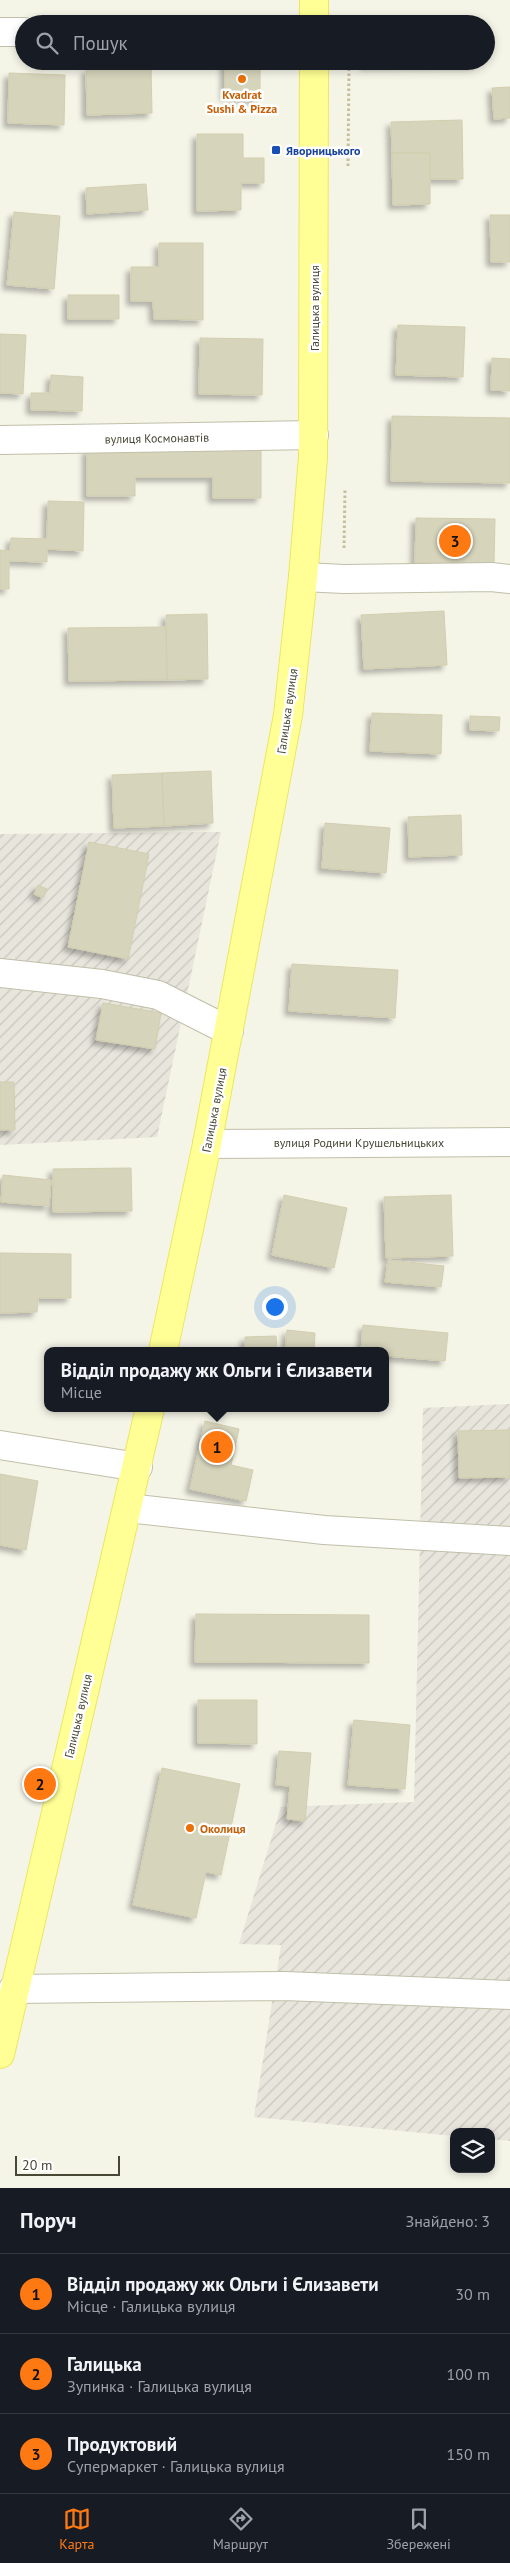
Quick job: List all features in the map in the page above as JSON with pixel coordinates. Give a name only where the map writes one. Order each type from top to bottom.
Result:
[{"type":"main road","points":[[314,0],[314,15]]},
{"type":"main road","name":"Галицька вулиця","points":[[164,1347],[207,1144],[288,715],[303,577],[314,435],[314,70]]},
{"type":"main road","name":"Галицька вулиця","points":[[0,2054],[13,1989],[138,1467],[149,1412]]},
{"type":"street","points":[[0,32],[15,32]]},
{"type":"street","name":"вулиця Космонавтів","points":[[0,440],[314,435]]},
{"type":"street","points":[[303,577],[344,579],[491,577],[510,579]]},
{"type":"street","points":[[0,974],[102,984],[158,995],[229,1031]]},
{"type":"street","name":"вулиця Родини Крушельницьких","points":[[207,1144],[510,1142]]},
{"type":"street","points":[[0,1445],[138,1467]]},
{"type":"street","points":[[128,1508],[324,1530],[510,1541]]},
{"type":"street","points":[[13,1989],[285,1986],[510,1996]]},
{"type":"shaded area","points":[[221,832],[157,1137],[0,1145],[0,834]]},
{"type":"shaded area","points":[[510,1404],[510,2141],[495,2139],[495,2128],[450,2128],[450,2136],[254,2117],[281,1945],[239,1944],[281,1807],[414,1802],[423,1408]]},
{"type":"building","points":[[86,70],[151,70],[152,113],[87,115]]},
{"type":"building","name":"Kvadrat Sushi & Pizza","points":[[225,70],[260,70],[260,100],[225,96]]},
{"type":"building","points":[[9,73],[65,75],[64,125],[8,123]]},
{"type":"building","points":[[510,87],[510,118],[494,119],[492,88]]},
{"type":"building","points":[[462,120],[463,179],[430,179],[430,153],[392,153],[391,122]]},
{"type":"building","points":[[197,134],[243,134],[243,158],[264,158],[264,183],[241,183],[241,210],[197,211]]},
{"type":"building","points":[[392,153],[430,153],[430,204],[393,205]]},
{"type":"building","points":[[146,184],[148,210],[87,214],[86,188]]},
{"type":"building","points":[[14,212],[60,216],[54,289],[7,285]]},
{"type":"building","points":[[490,215],[510,215],[510,262],[491,262]]},
{"type":"building","points":[[159,243],[203,243],[203,320],[154,319],[153,301],[131,301],[131,267],[159,267]]},
{"type":"building","points":[[68,295],[119,295],[119,319],[68,319]]},
{"type":"building","points":[[398,325],[465,327],[463,377],[396,375]]},
{"type":"building","points":[[0,334],[26,335],[23,394],[0,393]]},
{"type":"building","points":[[200,338],[263,339],[262,395],[199,394]]},
{"type":"building","points":[[492,358],[510,359],[510,391],[491,390]]},
{"type":"building","points":[[51,375],[83,377],[82,411],[31,410],[31,393],[50,393]]},
{"type":"building","points":[[392,416],[510,418],[510,483],[391,481]]},
{"type":"building","points":[[87,449],[261,449],[261,498],[213,498],[213,477],[135,477],[135,496],[87,496]]},
{"type":"building","points":[[48,501],[84,502],[83,551],[47,549],[47,562],[9,561],[9,589],[0,589],[0,550],[10,551],[11,538],[47,539]]},
{"type":"building","points":[[416,518],[495,519],[494,564],[415,563]]},
{"type":"building","points":[[444,611],[447,665],[364,669],[361,615]]},
{"type":"building","points":[[207,614],[208,679],[167,680],[166,615]]},
{"type":"building","points":[[166,627],[167,680],[69,681],[68,628]]},
{"type":"building","points":[[372,713],[442,715],[441,754],[370,751]]},
{"type":"building","points":[[470,716],[500,717],[499,731],[470,730]]},
{"type":"building","points":[[211,771],[213,823],[164,826],[162,773]]},
{"type":"building","points":[[162,773],[164,826],[114,828],[112,775]]},
{"type":"building","points":[[461,815],[462,855],[409,857],[408,817]]},
{"type":"building","points":[[325,823],[390,828],[386,873],[322,868]]},
{"type":"building","points":[[89,842],[149,854],[128,959],[68,947]]},
{"type":"building","points":[[38,885],[47,889],[43,898],[34,894]]},
{"type":"building","points":[[292,964],[398,970],[395,1018],[289,1011]]},
{"type":"building","points":[[103,1003],[161,1013],[155,1049],[96,1040]]},
{"type":"building","points":[[0,1082],[14,1082],[15,1130],[0,1130]]},
{"type":"building","points":[[131,1168],[132,1211],[53,1212],[53,1169]]},
{"type":"building","points":[[3,1175],[51,1180],[49,1206],[1,1202]]},
{"type":"building","points":[[284,1195],[347,1208],[334,1268],[272,1255]]},
{"type":"building","points":[[451,1195],[453,1256],[386,1258],[384,1197]]},
{"type":"building","points":[[0,1253],[71,1254],[71,1298],[38,1298],[37,1312],[0,1313]]},
{"type":"building","points":[[388,1260],[444,1266],[441,1287],[385,1282]]},
{"type":"building","points":[[363,1325],[448,1333],[445,1361],[389,1356],[389,1347],[361,1347]]},
{"type":"building","points":[[287,1330],[315,1333],[314,1347],[285,1347]]},
{"type":"building","points":[[276,1336],[277,1347],[245,1347],[245,1337]]},
{"type":"building","points":[[205,1421],[239,1429],[231,1465],[253,1470],[246,1501],[190,1489]]},
{"type":"building","points":[[510,1430],[510,1477],[459,1478],[458,1431]]},
{"type":"building","points":[[0,1474],[38,1481],[26,1550],[0,1545]]},
{"type":"building","points":[[196,1614],[369,1615],[369,1663],[195,1662]]},
{"type":"building","points":[[198,1700],[257,1700],[257,1744],[198,1743]]},
{"type":"building","points":[[354,1720],[410,1725],[405,1789],[348,1785]]},
{"type":"building","points":[[279,1751],[311,1753],[305,1821],[287,1819],[290,1786],[276,1785]]},
{"type":"building","name":"Околиця","points":[[162,1768],[240,1784],[221,1875],[206,1872],[196,1918],[133,1905]]},
{"type":"place","name":"Kvadrat Sushi & Pizza","points":[[242,79]]},
{"type":"place","name":"Яворницького","points":[[276,150]]},
{"type":"place","name":"Продуктовий","points":[[455,541]]},
{"type":"place","name":"Відділ продажу жк Ольги і Єлизавети","points":[[217,1447]]},
{"type":"place","name":"Галицька","points":[[40,1784]]},
{"type":"place","name":"Околиця","points":[[190,1828]]}]
